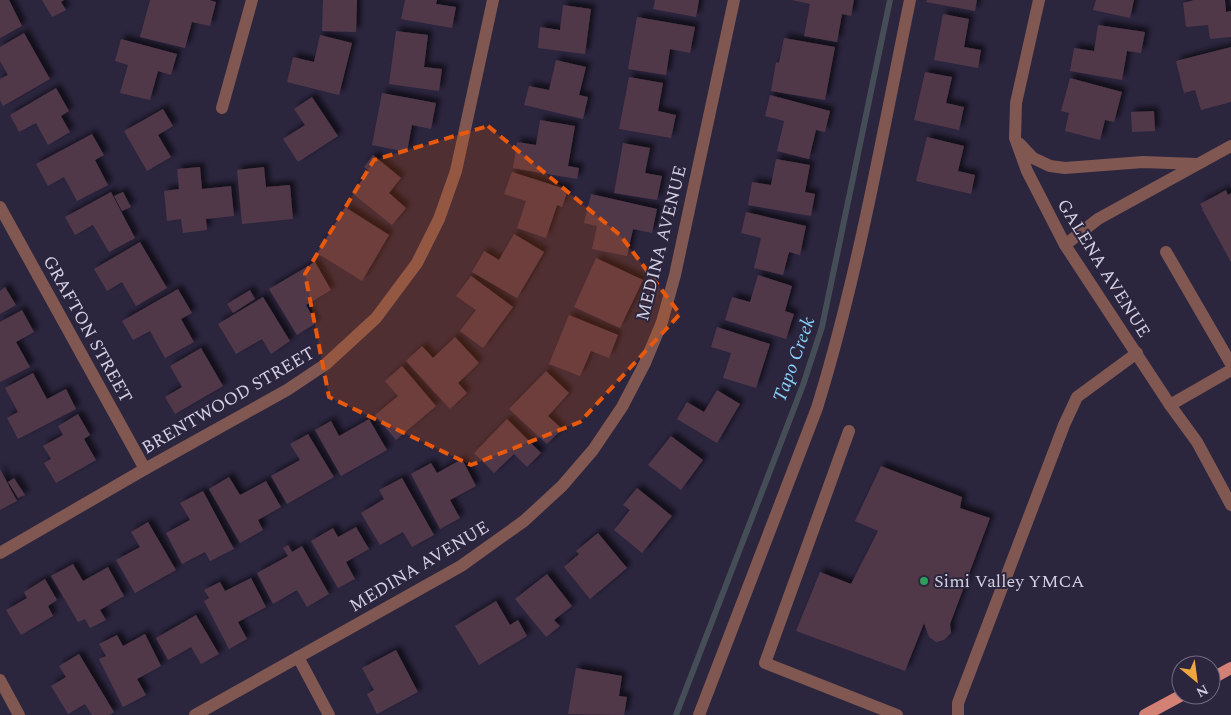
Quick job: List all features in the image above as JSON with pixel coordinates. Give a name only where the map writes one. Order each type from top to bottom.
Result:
[{"type":"main road","points":[[1145,715],[1171,701]]},
{"type":"street","points":[[222,108],[252,0]]},
{"type":"street","name":"BRENTWOOD STREET","points":[[0,553],[287,390],[326,364],[376,318],[417,263],[439,219],[456,171],[493,0]]},
{"type":"street","name":"MEDINA AVENUE","points":[[194,715],[461,566],[524,521],[562,486],[593,450],[622,406],[645,363],[676,275],[734,0]]},
{"type":"street","points":[[699,715],[817,408],[832,361],[860,246],[910,0]]},
{"type":"street","name":"GALENA AVENUE","points":[[1039,0],[1016,103],[1015,138],[1027,171],[1065,245],[1170,405],[1197,442],[1231,505]]},
{"type":"street","points":[[1015,138],[1033,158],[1050,166],[1065,168],[1143,162],[1197,164]]},
{"type":"street","points":[[1065,245],[1098,219],[1231,146]]},
{"type":"street","name":"GRAFTON STREET","points":[[0,207],[145,469]]},
{"type":"street","points":[[1166,252],[1231,364]]},
{"type":"street","points":[[958,715],[958,703],[1060,435],[1078,396],[1137,353]]},
{"type":"street","points":[[1170,405],[1231,370]]},
{"type":"street","points":[[849,431],[766,663],[897,715]]},
{"type":"street","points":[[298,656],[329,715]]},
{"type":"street","points":[[0,680],[20,715]]},
{"type":"highlighted area","points":[[488,126],[620,235],[680,314],[580,422],[471,465],[329,397],[305,274],[374,160]]},
{"type":"building","points":[[0,0],[9,0],[22,26],[0,38]]},
{"type":"building","points":[[42,0],[64,0],[61,2],[66,10],[52,17]]},
{"type":"building","points":[[150,0],[209,0],[216,2],[210,26],[192,22],[185,48],[140,37]]},
{"type":"building","points":[[323,0],[357,0],[356,32],[322,31]]},
{"type":"building","points":[[405,0],[437,0],[436,4],[456,7],[452,28],[401,19]]},
{"type":"building","points":[[655,0],[699,0],[696,17],[653,9]]},
{"type":"building","points":[[792,0],[854,0],[851,16],[842,14],[837,42],[804,36],[810,4]]},
{"type":"building","points":[[927,0],[977,0],[975,11],[926,2]]},
{"type":"building","points":[[1096,0],[1134,0],[1130,18],[1093,10]]},
{"type":"building","points":[[1194,0],[1225,0],[1226,12],[1231,11],[1231,37],[1210,39],[1208,25],[1186,27],[1183,3]]},
{"type":"building","points":[[563,5],[591,9],[585,54],[538,48],[540,27],[560,30]]},
{"type":"building","points":[[943,14],[969,19],[964,47],[981,50],[978,68],[934,60]]},
{"type":"building","points":[[637,17],[695,27],[690,53],[670,49],[666,75],[628,69]]},
{"type":"building","points":[[1098,25],[1145,32],[1141,53],[1127,51],[1122,80],[1070,71],[1074,48],[1094,51]]},
{"type":"building","points":[[396,31],[428,35],[424,67],[442,69],[439,91],[389,84]]},
{"type":"building","points":[[24,33],[50,79],[3,106],[0,100],[0,79],[8,75],[0,61],[0,47]]},
{"type":"building","points":[[320,35],[352,43],[339,95],[287,82],[293,57],[314,62]]},
{"type":"building","points":[[784,38],[835,47],[825,100],[771,91],[776,62],[779,63]]},
{"type":"building","points":[[121,39],[177,54],[171,75],[158,71],[150,100],[120,93],[128,65],[115,61]]},
{"type":"building","points":[[1231,47],[1231,102],[1201,110],[1195,90],[1184,93],[1176,61]]},
{"type":"building","points":[[556,60],[586,67],[579,95],[588,97],[583,119],[524,105],[529,86],[549,90]]},
{"type":"building","points":[[925,72],[952,77],[946,103],[964,107],[959,130],[914,120]]},
{"type":"building","points":[[629,77],[663,83],[658,111],[676,115],[671,138],[619,129]]},
{"type":"building","points":[[1070,78],[1122,92],[1114,122],[1105,120],[1100,140],[1065,131],[1069,113],[1061,111]]},
{"type":"building","points":[[56,88],[69,111],[61,116],[70,132],[48,145],[36,123],[19,132],[10,115]]},
{"type":"building","points":[[382,93],[436,103],[431,129],[412,125],[407,152],[372,145]]},
{"type":"building","points":[[770,95],[830,111],[825,132],[816,130],[809,159],[777,151],[784,121],[765,116]]},
{"type":"building","points":[[312,97],[338,136],[298,162],[283,139],[305,125],[294,109]]},
{"type":"building","points":[[163,109],[173,126],[158,135],[171,157],[147,171],[124,131]]},
{"type":"building","points":[[1154,111],[1155,131],[1132,132],[1131,112]]},
{"type":"building","points":[[540,120],[575,126],[568,166],[579,168],[577,179],[513,168],[517,142],[536,145]]},
{"type":"building","points":[[92,134],[104,155],[95,160],[108,185],[77,201],[64,177],[48,186],[36,164]]},
{"type":"building","points":[[927,137],[964,146],[958,171],[975,175],[971,194],[916,181]]},
{"type":"building","points":[[623,143],[650,148],[645,173],[662,176],[657,200],[614,193]]},
{"type":"building","points":[[373,155],[401,178],[389,193],[406,208],[392,225],[352,193],[369,171],[364,167]]},
{"type":"building","points":[[776,159],[810,165],[805,192],[815,194],[811,216],[748,205],[752,182],[771,185]]},
{"type":"building","points":[[200,167],[202,189],[231,186],[234,216],[206,219],[207,230],[183,233],[181,219],[167,221],[164,191],[179,189],[177,169]]},
{"type":"building","points":[[264,167],[266,187],[290,185],[293,219],[242,224],[237,170]]},
{"type":"building","points":[[512,172],[568,190],[562,207],[557,205],[546,238],[517,228],[526,201],[504,194]]},
{"type":"building","points":[[1226,190],[1228,195],[1231,193],[1231,262],[1200,204]]},
{"type":"building","points":[[111,192],[135,238],[109,252],[93,225],[75,235],[65,217]]},
{"type":"building","points":[[123,192],[131,207],[122,211],[114,196]]},
{"type":"building","points":[[591,194],[657,209],[652,233],[633,229],[627,256],[592,249],[597,226],[584,223]]},
{"type":"building","points":[[345,207],[389,235],[362,281],[317,253]]},
{"type":"building","points":[[746,212],[806,226],[800,255],[789,252],[783,275],[754,268],[761,238],[741,233]]},
{"type":"building","points":[[514,234],[544,252],[517,298],[472,272],[484,251],[499,260]]},
{"type":"building","points":[[140,242],[167,288],[136,306],[122,282],[107,291],[94,269]]},
{"type":"building","points":[[596,258],[643,280],[620,328],[574,307]]},
{"type":"building","points":[[315,262],[331,290],[306,305],[316,323],[297,335],[269,289]]},
{"type":"building","points":[[758,275],[792,286],[785,311],[794,314],[786,339],[725,320],[732,297],[750,302]]},
{"type":"building","points":[[471,276],[513,307],[483,348],[460,331],[476,310],[456,296]]},
{"type":"building","points":[[5,287],[16,305],[0,314],[0,291]]},
{"type":"building","points":[[178,289],[192,313],[181,319],[194,342],[165,358],[150,331],[133,340],[122,321]]},
{"type":"building","points":[[250,290],[255,299],[233,313],[227,304]]},
{"type":"building","points":[[263,297],[290,341],[271,354],[262,339],[236,354],[218,324]]},
{"type":"building","points":[[22,310],[34,332],[16,342],[30,367],[0,382],[0,322]]},
{"type":"building","points":[[569,315],[618,335],[609,358],[591,351],[580,376],[549,364]]},
{"type":"building","points":[[717,327],[770,344],[756,388],[723,378],[731,353],[711,347]]},
{"type":"building","points":[[455,337],[479,363],[458,383],[467,393],[450,409],[406,361],[422,346],[433,358]]},
{"type":"building","points":[[201,348],[223,386],[175,414],[165,397],[182,387],[170,366]]},
{"type":"building","points":[[402,366],[436,406],[396,440],[375,415],[398,396],[385,381]]},
{"type":"building","points":[[546,371],[569,393],[548,416],[562,429],[547,444],[509,409]]},
{"type":"building","points":[[33,373],[47,399],[66,389],[76,409],[18,439],[7,418],[18,412],[5,388]]},
{"type":"building","points":[[717,390],[740,404],[717,443],[677,419],[687,402],[704,412]]},
{"type":"building","points":[[78,414],[90,435],[84,439],[96,460],[56,483],[44,463],[51,459],[43,446],[63,435],[58,426]]},
{"type":"building","points":[[369,419],[387,450],[341,476],[315,430],[331,421],[339,436]]},
{"type":"building","points":[[507,419],[541,453],[527,467],[514,454],[494,473],[474,453]]},
{"type":"building","points":[[308,434],[334,477],[287,504],[271,476],[300,460],[290,444]]},
{"type":"building","points":[[671,436],[703,460],[681,490],[648,465]]},
{"type":"building","points":[[462,459],[476,486],[450,500],[460,518],[440,529],[411,474],[431,463],[437,473]]},
{"type":"building","name":"Simi Valley YMCA","points":[[881,466],[962,497],[960,508],[990,518],[950,624],[951,633],[944,640],[936,642],[929,637],[924,623],[905,671],[796,631],[820,572],[851,584],[878,531],[855,521]]},
{"type":"building","points":[[0,469],[17,501],[0,510]]},
{"type":"building","points":[[229,477],[240,495],[266,481],[281,507],[258,520],[263,530],[240,543],[209,489]]},
{"type":"building","points":[[14,478],[25,495],[18,498],[8,482]]},
{"type":"building","points":[[402,478],[434,535],[412,547],[403,532],[380,545],[361,513],[384,499],[379,490]]},
{"type":"building","points":[[637,488],[672,516],[642,553],[614,530],[630,510],[623,505]]},
{"type":"building","points":[[203,491],[234,549],[210,561],[205,552],[182,564],[166,533],[190,520],[180,503]]},
{"type":"building","points":[[148,522],[176,570],[135,593],[116,560],[140,547],[131,532]]},
{"type":"building","points":[[356,527],[369,549],[346,562],[355,579],[338,588],[311,541],[333,528],[338,537]]},
{"type":"building","points":[[598,533],[627,568],[590,599],[564,567],[579,554],[576,551]]},
{"type":"building","points":[[288,545],[292,552],[302,546],[329,594],[307,607],[297,590],[273,604],[257,573],[288,556],[283,548]]},
{"type":"building","points":[[73,564],[83,581],[108,567],[124,596],[100,610],[106,620],[90,628],[85,619],[78,622],[51,576]]},
{"type":"building","points":[[547,574],[572,606],[554,620],[560,626],[546,637],[515,599]]},
{"type":"building","points":[[251,578],[266,607],[238,622],[247,639],[229,649],[204,601],[209,598],[204,590],[220,582],[225,591]]},
{"type":"building","points":[[45,579],[57,600],[48,606],[53,616],[21,635],[6,610],[27,598],[24,592]]},
{"type":"building","points":[[496,601],[510,625],[518,620],[527,636],[479,665],[455,626]]},
{"type":"building","points":[[196,615],[219,654],[201,664],[191,647],[168,660],[156,638]]},
{"type":"building","points":[[145,634],[161,666],[137,679],[146,695],[123,707],[99,659],[106,656],[99,644],[117,635],[123,646]]},
{"type":"building","points":[[396,650],[418,692],[377,714],[367,694],[374,690],[362,668]]},
{"type":"building","points":[[79,654],[114,712],[109,715],[92,715],[85,704],[68,714],[51,686],[66,677],[59,666]]},
{"type":"building","points":[[576,668],[622,676],[619,696],[627,697],[624,715],[568,714]]},
{"type":"waterway","name":"Tapo Creek","points":[[676,715],[803,385],[822,327],[890,0]]},
{"type":"place","name":"Simi Valley YMCA","points":[[924,581]]}]
